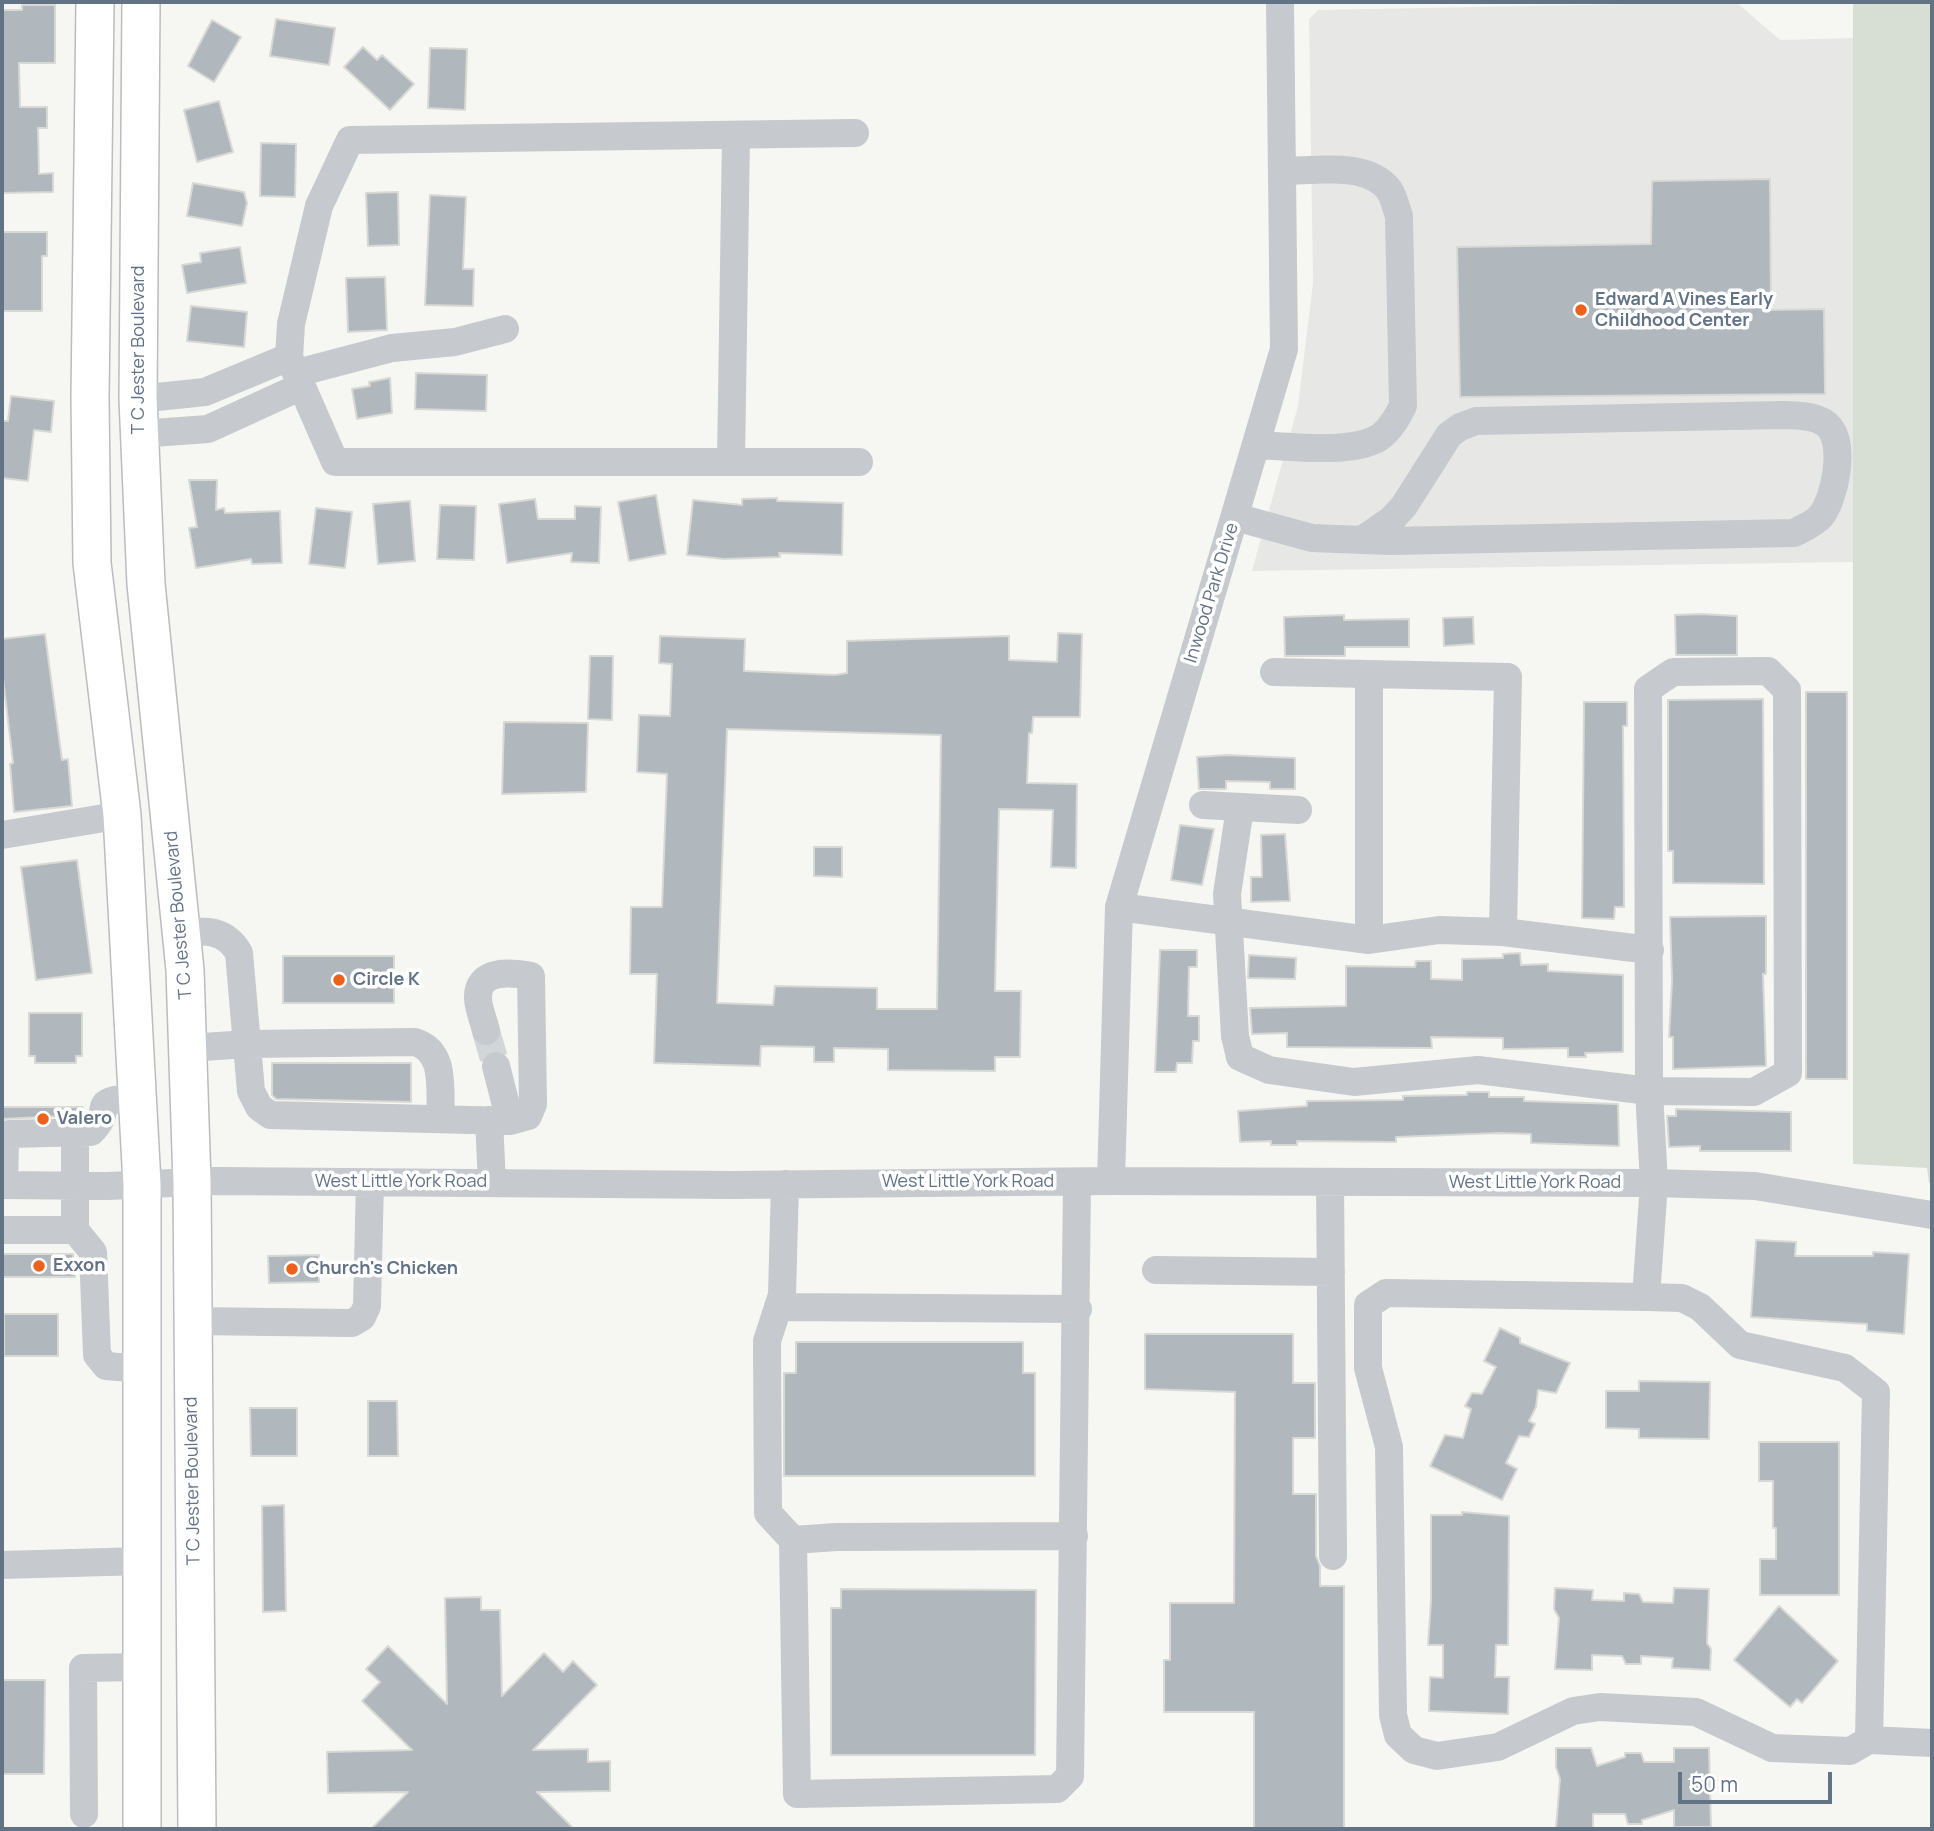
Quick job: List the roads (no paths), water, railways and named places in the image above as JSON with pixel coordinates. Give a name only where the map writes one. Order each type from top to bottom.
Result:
[{"type":"main road","points":[[95,2],[90,398],[92,563],[122,815],[142,1184],[142,1829]]},
{"type":"main road","name":"T C Jester Boulevard","points":[[141,2],[138,417],[146,584],[181,932],[188,1048],[192,1182],[197,1829]]},
{"type":"main road","points":[[90,398],[138,417]]},
{"type":"main road","points":[[122,815],[168,797]]},
{"type":"main road","points":[[142,1667],[195,1666]]},
{"type":"street","name":"Inwood Park Drive","points":[[1111,1181],[1119,907],[1284,349],[1280,2]]},
{"type":"street","points":[[855,133],[350,140],[319,206],[290,324],[296,372],[335,462],[859,462]]},
{"type":"street","points":[[731,462],[736,135]]},
{"type":"street","points":[[1256,445],[1339,447],[1360,444],[1377,439],[1388,431],[1403,406],[1399,216],[1388,189],[1368,176],[1348,170],[1284,171]]},
{"type":"street","points":[[138,417],[205,392],[392,348],[455,342],[505,329]]},
{"type":"street","points":[[138,417],[208,429],[296,372]]},
{"type":"street","points":[[1235,517],[1312,538],[1390,541],[1794,533],[1820,517],[1830,502],[1836,480],[1836,447],[1831,428],[1821,421],[1784,415],[1476,421],[1449,435],[1404,506],[1391,520],[1365,538]]},
{"type":"street","points":[[1240,808],[1227,894],[1235,1036],[1240,1057],[1269,1070],[1354,1082],[1478,1070],[1648,1091],[1754,1092],[1788,1073],[1787,690],[1768,671],[1673,672],[1648,689],[1648,1091],[1654,1183],[1646,1297]]},
{"type":"street","points":[[1274,672],[1508,677],[1503,932]]},
{"type":"street","points":[[1369,675],[1369,940]]},
{"type":"street","points":[[1203,805],[1298,810]]},
{"type":"street","points":[[2,835],[122,815]]},
{"type":"street","points":[[1119,907],[1369,940],[1439,930],[1503,932],[1650,950]]},
{"type":"street","points":[[181,932],[220,933],[232,940],[239,953],[251,1091],[259,1107],[270,1115],[500,1120],[528,1116],[533,1104],[531,976],[514,972],[495,974],[481,984],[478,998],[486,1031]]},
{"type":"street","points":[[188,1048],[247,1044],[415,1042],[428,1046],[437,1058],[441,1119]]},
{"type":"street","points":[[492,1183],[500,1120],[496,1066]]},
{"type":"street","points":[[3,1185],[5,1142],[9,1134],[91,1132],[99,1124],[103,1105],[108,1100],[137,1097]]},
{"type":"street","points":[[75,1134],[75,1230],[93,1252],[97,1356],[106,1366],[142,1369]]},
{"type":"street","name":"West Little York Road","points":[[3,1185],[192,1182],[1654,1183],[1755,1186],[1932,1215]]},
{"type":"street","points":[[192,1321],[352,1323],[362,1317],[367,1306],[370,1182]]},
{"type":"street","points":[[785,1184],[782,1295],[767,1341],[768,1513],[793,1540],[797,1794],[810,1794],[1056,1788],[1070,1776],[1078,1309],[1077,1182]]},
{"type":"street","points":[[1330,1182],[1333,1556]]},
{"type":"street","points":[[2,1230],[75,1230]]},
{"type":"street","points":[[1156,1270],[1331,1272]]},
{"type":"street","points":[[1869,1740],[1876,1392],[1845,1368],[1740,1345],[1700,1307],[1682,1298],[1386,1293],[1368,1305],[1368,1368],[1389,1447],[1393,1715],[1398,1735],[1414,1750],[1437,1756],[1498,1747],[1573,1711],[1600,1707],[1696,1712],[1773,1748],[1850,1751],[1869,1740],[1932,1743]]},
{"type":"street","points":[[94,1296],[142,1294]]},
{"type":"street","points":[[778,1307],[1078,1309]]},
{"type":"street","points":[[793,1540],[837,1537],[1074,1536]]},
{"type":"street","points":[[2,1565],[142,1561]]},
{"type":"street","points":[[84,1814],[83,1668],[142,1667]]},
{"type":"tunnel","points":[[486,1031],[496,1066]]},
{"type":"place","name":"Edward A Vines Early Childhood Center","points":[[1581,310]]},
{"type":"place","name":"Circle K","points":[[339,980]]},
{"type":"place","name":"Valero","points":[[43,1119]]},
{"type":"place","name":"Exxon","points":[[39,1266]]},
{"type":"place","name":"Church's Chicken","points":[[292,1269]]}]
